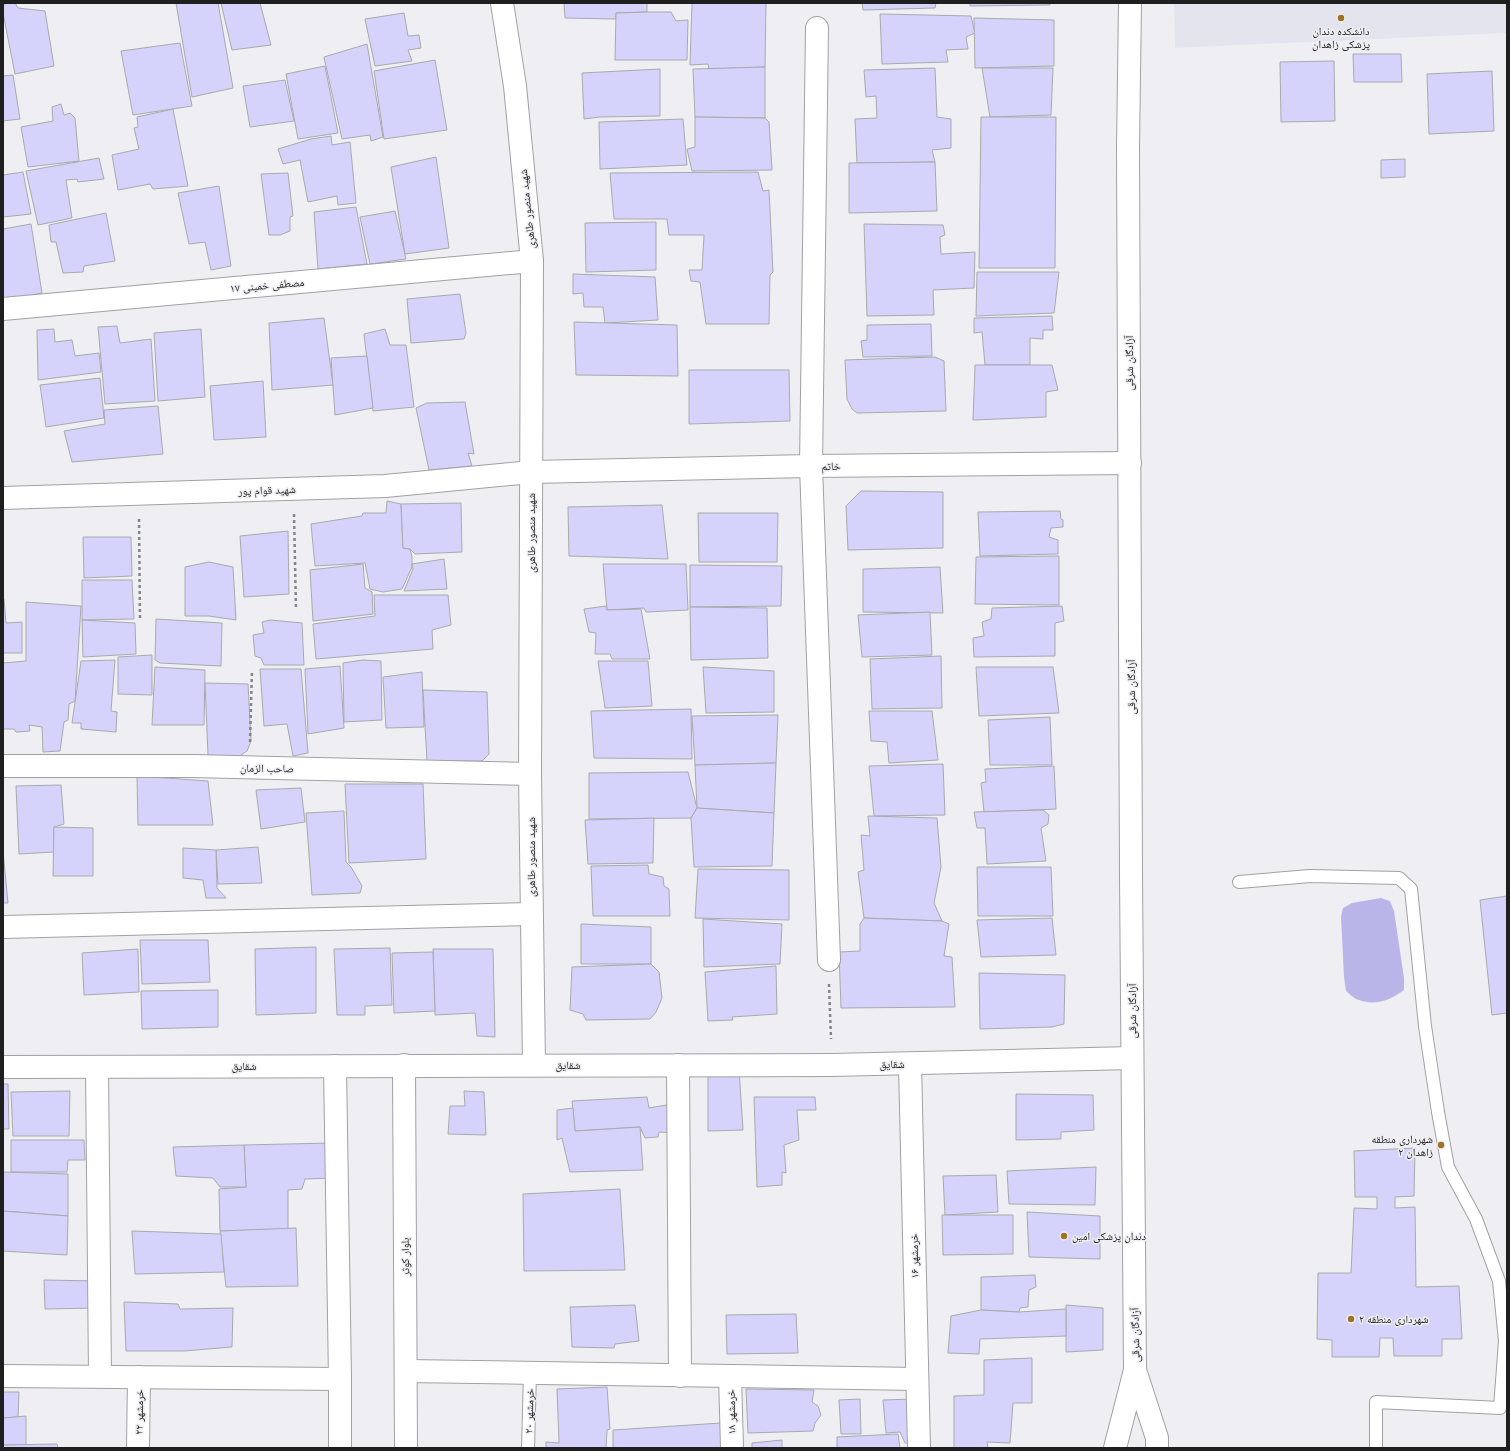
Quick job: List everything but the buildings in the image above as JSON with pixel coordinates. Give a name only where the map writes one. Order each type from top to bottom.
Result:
[{"type":"street","name":"شهید منصور طاهری","points":[[502,3],[515,86],[532,261],[530,774],[534,1065]]},
{"type":"street","name":"آزادگان شرقی","points":[[1130,3],[1128,156],[1132,1058],[1135,1370]]},
{"type":"street","points":[[817,28],[811,466],[829,960]]},
{"type":"street","name":"مصطفی خمینی ۱۷","points":[[3,309],[532,261]]},
{"type":"street","name":"خاتم","points":[[531,472],[811,466],[1130,463]]},
{"type":"street","name":"شهید قوام پور","points":[[3,498],[385,486],[531,472]]},
{"type":"street","name":"صاحب الزمان","points":[[3,766],[250,767],[530,774]]},
{"type":"street","points":[[3,927],[531,914]]},
{"type":"street","name":"شقایق","points":[[3,1067],[831,1065],[1132,1058]]},
{"type":"street","name":"خرمشهر ۱۶","points":[[910,1064],[919,1448]]},
{"type":"street","name":"بلوار کوثر","points":[[404,1065],[406,1448]]},
{"type":"street","points":[[678,1065],[680,1376]]},
{"type":"street","points":[[97,1066],[100,1376]]},
{"type":"street","points":[[335,1066],[340,1448]]},
{"type":"street","points":[[1115,1448],[1135,1370]]},
{"type":"street","points":[[1135,1370],[1156,1438],[1157,1448]]},
{"type":"street","points":[[406,1371],[917,1379]]},
{"type":"street","points":[[3,1376],[340,1379]]},
{"type":"street","name":"خرمشهر ۱۸","points":[[730,1376],[732,1448]]},
{"type":"street","name":"خرمشهر ۲۲","points":[[138,1448],[140,1377]]},
{"type":"lane","points":[[1239,882],[1310,876],[1399,878],[1411,889],[1425,1026],[1448,1167],[1476,1220],[1499,1281],[1505,1341],[1500,1408],[1376,1402],[1376,1448]]},
{"type":"lane","name":"خرمشهر ۲۰","points":[[528,1448],[530,1373]]},
{"type":"path","points":[[294,489],[296,609]]},
{"type":"path","points":[[139,494],[140,619]]},
{"type":"path","points":[[250,767],[252,670]]},
{"type":"path","points":[[829,960],[831,1065]]},
{"type":"shaded area","name":"دانشکده دندان پزشکی زاهدان","points":[[1174,3],[1507,3],[1507,33],[1175,48]]},
{"type":"shaded area","points":[[1381,898],[1390,901],[1394,911],[1404,978],[1404,990],[1394,997],[1383,1001],[1365,1002],[1355,999],[1346,991],[1341,917],[1343,908],[1352,903]]},
{"type":"place","name":"دانشکده دندان پزشکی زاهدان","points":[[1341,18]]},
{"type":"place","name":"شهرداری منطقه ۲ زاهدان","points":[[1441,1145]]},
{"type":"place","name":"دندان پزشکی امین","points":[[1064,1236]]},
{"type":"place","name":"شهرداری منطقه ۲","points":[[1351,1319]]}]
